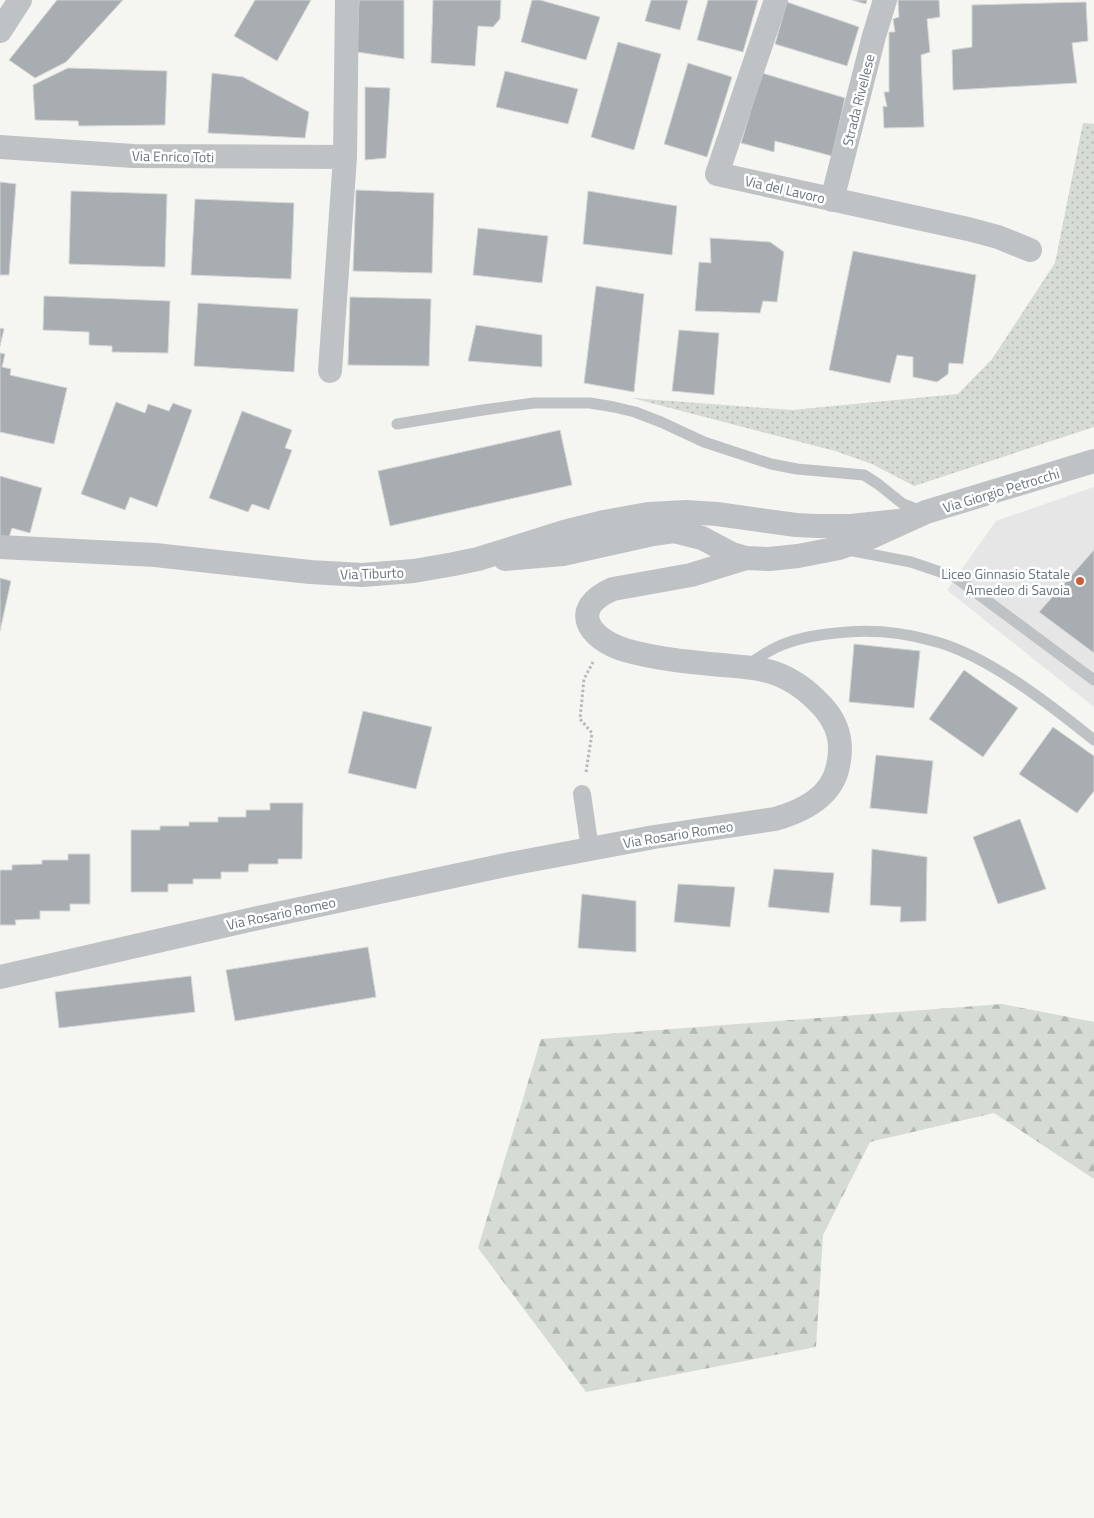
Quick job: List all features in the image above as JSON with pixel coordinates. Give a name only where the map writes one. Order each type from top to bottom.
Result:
[{"type":"street","points":[[0,31],[20,0]]},
{"type":"street","points":[[330,371],[346,157],[347,0]]},
{"type":"street","name":"Via del Lavoro","points":[[776,0],[717,174],[968,229],[998,237],[1030,250]]},
{"type":"street","name":"Strada Rivellese","points":[[832,200],[885,0]]},
{"type":"street","name":"Via Enrico Toti","points":[[0,147],[133,156],[346,157]]},
{"type":"street","name":"Via Giorgio Petrocchi","points":[[746,558],[786,558],[839,548],[871,537],[917,516],[1094,461]]},
{"type":"street","name":"Via Tiburto","points":[[0,547],[170,556],[310,572],[362,575],[414,571],[478,559],[564,532],[648,514],[678,512],[738,516]]},
{"type":"street","points":[[723,550],[738,516]]},
{"type":"street","name":"Via Giorgio Petrocchi","points":[[738,516],[796,525],[851,526],[917,516]]},
{"type":"street","points":[[786,558],[796,525]]},
{"type":"street","points":[[478,559],[543,557],[664,532],[695,536],[723,550],[746,558]]},
{"type":"street","name":"Via Rosario Romeo","points":[[0,977],[390,889],[590,849],[775,819],[800,810],[821,797],[835,778],[841,754],[839,732],[826,710],[813,697],[787,678],[776,673],[744,667],[683,661],[625,650],[594,633],[586,617],[588,608],[594,600],[603,593],[613,589],[692,574],[746,558]]},
{"type":"street","points":[[582,794],[590,849]]},
{"type":"lane","points":[[397,424],[534,404],[590,403],[614,407],[635,412],[704,442],[771,464],[813,471],[864,475],[917,516]]},
{"type":"lane","points":[[839,548],[911,562],[955,577],[1094,680]]},
{"type":"lane","points":[[744,667],[775,648],[801,638],[855,632],[908,635],[935,641],[962,651],[1028,691],[1094,740]]},
{"type":"path","points":[[582,794],[592,733],[580,719],[584,679],[604,640]]},
{"type":"shaded area","points":[[1094,487],[1094,707],[947,590],[996,521]]},
{"type":"green space","points":[[1083,123],[1094,124],[1094,427],[914,486],[872,464],[835,451],[632,398],[792,410],[958,394],[992,359],[1055,263]]},
{"type":"green space","points":[[1002,1004],[1094,1022],[1094,1179],[994,1113],[870,1142],[823,1235],[816,1347],[586,1392],[478,1248],[541,1039]]},
{"type":"building","points":[[57,0],[123,0],[66,62],[35,78],[9,60]]},
{"type":"building","points":[[255,0],[311,0],[277,61],[234,36]]},
{"type":"building","points":[[359,0],[404,0],[404,59],[357,52]]},
{"type":"building","points":[[433,0],[501,0],[500,19],[493,27],[478,26],[475,66],[431,63]]},
{"type":"building","points":[[532,0],[540,0],[600,17],[586,60],[521,42]]},
{"type":"building","points":[[651,0],[688,0],[680,30],[645,21]]},
{"type":"building","points":[[708,0],[758,0],[743,52],[697,40]]},
{"type":"building","points":[[852,0],[867,0],[866,4]]},
{"type":"building","points":[[898,0],[939,0],[940,17],[927,19],[930,52],[921,55],[924,127],[884,128],[883,106],[887,107],[884,92],[889,92],[889,32],[895,32],[893,19],[899,17]]},
{"type":"building","points":[[787,2],[859,27],[847,66],[775,44]]},
{"type":"building","points":[[1086,2],[1088,41],[1072,43],[1077,83],[953,90],[952,50],[972,47],[972,5]]},
{"type":"building","points":[[618,42],[661,54],[634,150],[591,137]]},
{"type":"building","points":[[688,63],[732,77],[707,157],[664,144]]},
{"type":"building","points":[[68,68],[167,71],[165,125],[79,126],[78,121],[35,120],[33,85]]},
{"type":"building","points":[[505,71],[578,89],[568,124],[496,107]]},
{"type":"building","points":[[212,73],[243,77],[309,112],[305,138],[208,133]]},
{"type":"building","points":[[762,73],[845,98],[832,156],[775,141],[774,152],[741,143]]},
{"type":"building","points":[[365,87],[390,88],[386,158],[365,160]]},
{"type":"building","points":[[0,182],[16,184],[9,275],[0,275]]},
{"type":"building","points":[[356,190],[434,193],[432,273],[353,271]]},
{"type":"building","points":[[71,191],[167,194],[165,267],[69,264]]},
{"type":"building","points":[[588,191],[677,206],[672,255],[583,244]]},
{"type":"building","points":[[195,199],[294,203],[291,279],[191,275]]},
{"type":"building","points":[[478,228],[548,236],[542,283],[473,275]]},
{"type":"building","points":[[710,238],[770,242],[784,252],[777,302],[763,301],[760,313],[695,311],[699,262],[711,263]]},
{"type":"building","points":[[853,251],[976,275],[963,364],[949,363],[948,374],[937,382],[913,377],[913,357],[897,355],[890,383],[829,370]]},
{"type":"building","points":[[596,286],[644,294],[634,392],[584,383]]},
{"type":"building","points":[[44,296],[170,301],[168,353],[112,352],[112,346],[89,345],[89,332],[43,330]]},
{"type":"building","points":[[350,297],[431,299],[429,366],[348,365]]},
{"type":"building","points":[[198,303],[298,309],[294,372],[194,366]]},
{"type":"building","points":[[476,325],[542,335],[542,367],[468,361]]},
{"type":"building","points":[[0,328],[4,329],[0,346]]},
{"type":"building","points":[[679,330],[719,333],[714,395],[672,391]]},
{"type":"building","points":[[0,353],[5,354],[2,367],[11,369],[10,375],[67,388],[54,444],[0,432]]},
{"type":"building","points":[[116,402],[145,413],[148,404],[169,411],[173,403],[192,410],[157,507],[130,497],[125,510],[81,494]]},
{"type":"building","points":[[242,411],[292,430],[285,448],[292,450],[269,510],[252,504],[248,512],[209,498]]},
{"type":"building","points":[[560,430],[572,485],[390,526],[378,471]]},
{"type":"building","points":[[0,476],[42,488],[30,533],[12,528],[8,540],[0,538]]},
{"type":"building","name":"Liceo Ginnasio Statale Amedeo di Savoia","points":[[1094,550],[1094,653],[1039,612]]},
{"type":"building","points":[[0,578],[11,581],[0,631]]},
{"type":"building","points":[[854,644],[920,651],[914,708],[849,702]]},
{"type":"building","points":[[964,670],[1018,708],[983,757],[929,719]]},
{"type":"building","points":[[363,711],[432,727],[416,789],[348,773]]},
{"type":"building","points":[[1053,727],[1094,756],[1094,791],[1077,813],[1019,774]]},
{"type":"building","points":[[876,755],[933,761],[927,814],[870,808]]},
{"type":"building","points":[[270,803],[303,803],[302,859],[278,859],[278,864],[249,864],[248,872],[221,872],[221,879],[193,879],[193,884],[168,884],[168,892],[131,892],[131,830],[160,830],[160,826],[189,826],[189,822],[218,822],[218,817],[246,817],[246,810],[270,810]]},
{"type":"building","points":[[1020,819],[1046,889],[998,904],[973,837]]},
{"type":"building","points":[[872,849],[927,857],[926,921],[900,922],[901,907],[870,905]]},
{"type":"building","points":[[68,854],[90,854],[90,904],[70,904],[70,911],[40,911],[40,919],[15,920],[16,925],[0,925],[0,870],[12,870],[12,865],[42,864],[42,860],[68,860]]},
{"type":"building","points":[[774,869],[834,873],[829,913],[768,907]]},
{"type":"building","points":[[678,884],[735,887],[730,927],[674,922]]},
{"type":"building","points":[[582,894],[636,901],[636,952],[578,948]]},
{"type":"building","points":[[368,947],[376,997],[235,1021],[226,970]]},
{"type":"building","points":[[191,976],[195,1012],[59,1028],[55,992]]},
{"type":"place","name":"Liceo Ginnasio Statale Amedeo di Savoia","points":[[1080,581]]}]
